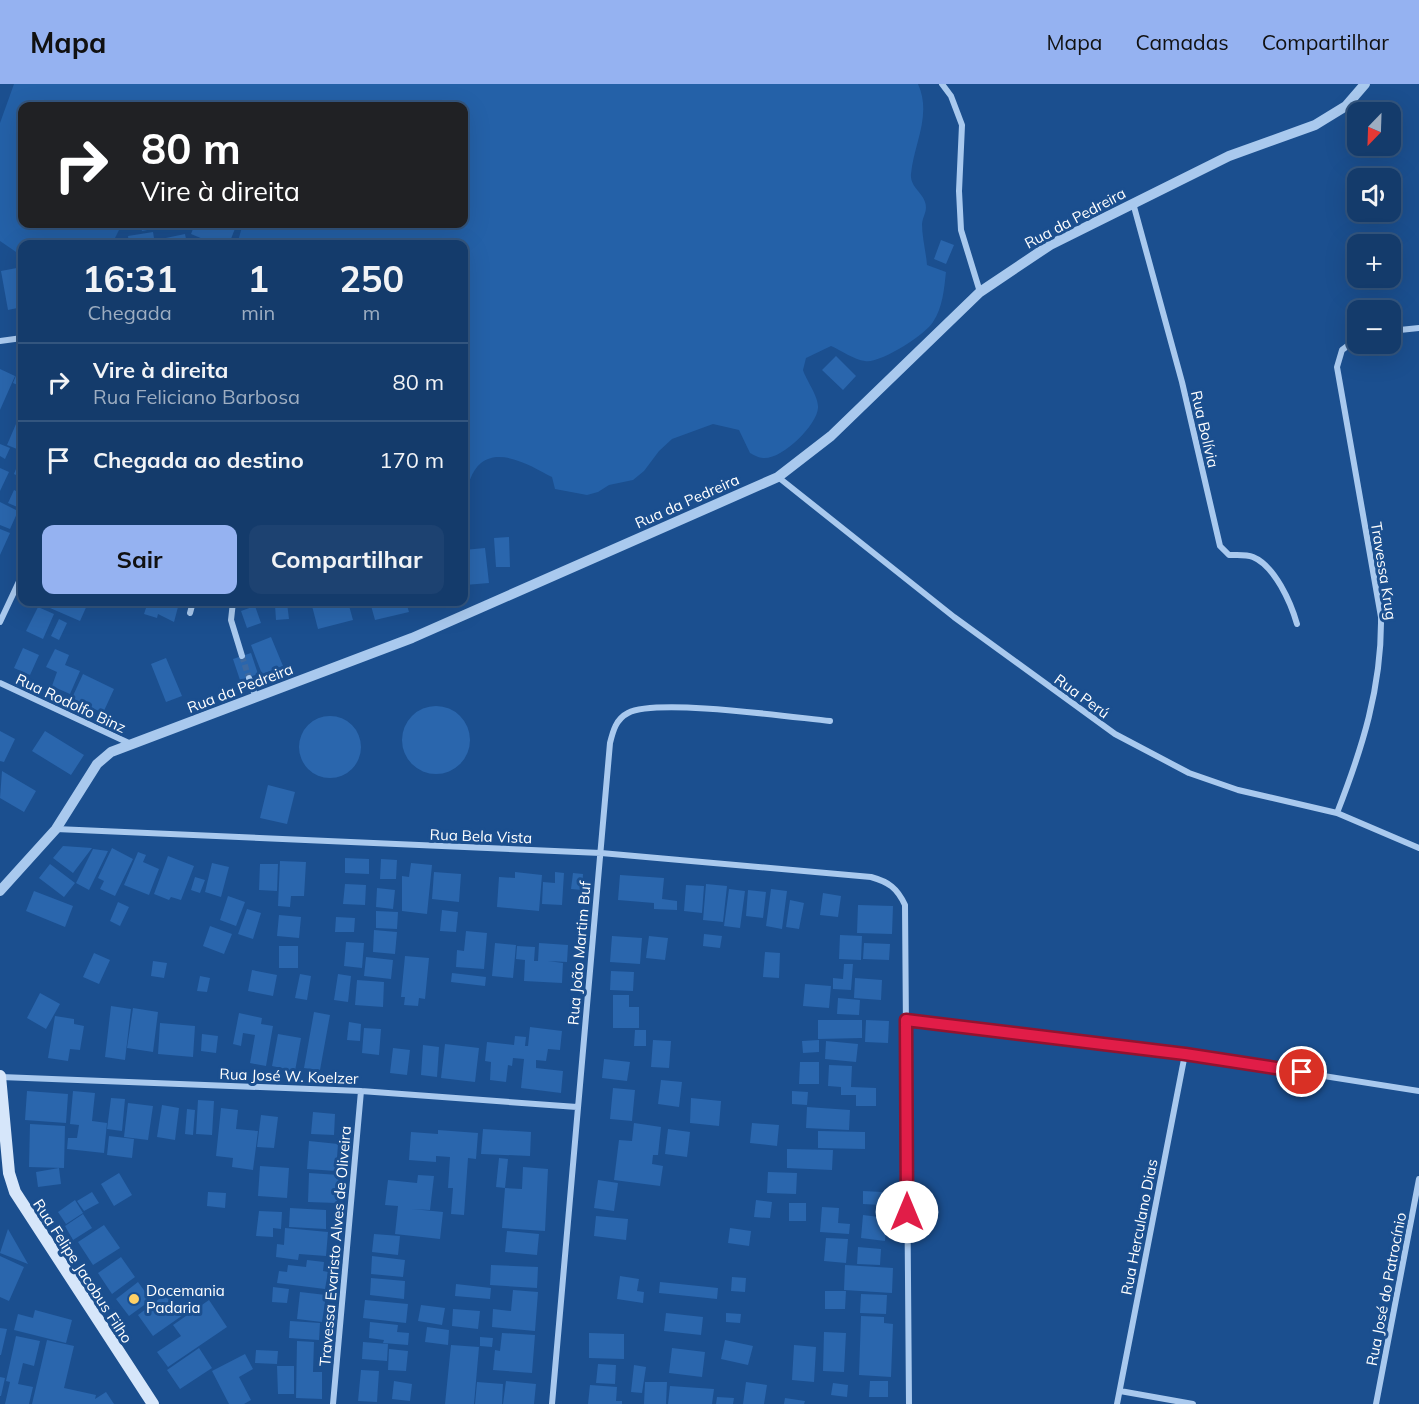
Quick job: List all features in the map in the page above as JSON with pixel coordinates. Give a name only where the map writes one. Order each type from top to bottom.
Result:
[{"type":"main road","name":"Rua Felipe Jacobus Filho","points":[[0,1076],[9,1173],[15,1192],[153,1404]]},
{"type":"street","points":[[942,84],[951,96],[962,125],[959,191],[961,230],[980,292]]},
{"type":"street","name":"Rua da Pedreira","points":[[0,891],[56,829],[97,764],[111,752],[412,638],[778,477],[831,436],[980,292],[1050,245],[1229,156],[1315,124],[1346,106],[1365,84]]},
{"type":"street","name":"Rua Bolívia","points":[[1133,203],[1182,382],[1220,546],[1229,555],[1248,555],[1264,564],[1285,592],[1297,624]]},
{"type":"street","points":[[1401,330],[1419,328]]},
{"type":"street","points":[[0,341],[18,339]]},
{"type":"street","name":"Travessa Krug","points":[[1337,813],[1366,733],[1381,651],[1381,618],[1337,367],[1342,350],[1347,346]]},
{"type":"street","name":"Rua Perú","points":[[778,477],[954,617],[1115,734],[1198,776],[1238,789],[1337,813],[1419,848]]},
{"type":"street","points":[[0,622],[18,584]]},
{"type":"street","points":[[190,613],[192,606]]},
{"type":"street","points":[[233,606],[231,620],[242,656]]},
{"type":"street","points":[[249,678],[256,698]]},
{"type":"street","name":"Rua Rodolfo Binz","points":[[0,683],[132,744]]},
{"type":"street","name":"Rua João Martim Buf","points":[[552,1404],[610,743],[616,724],[625,714],[638,708],[677,707],[830,721]]},
{"type":"street","name":"Rua Bela Vista","points":[[56,829],[601,853],[871,877],[887,882],[899,891],[905,905],[906,1020]]},
{"type":"street","points":[[909,1404],[906,1020],[1185,1054],[1419,1091]]},
{"type":"street","name":"Rua Herculano Dias","points":[[1118,1404],[1185,1054]]},
{"type":"street","name":"Rua José W. Koelzer","points":[[0,1076],[361,1091],[577,1107]]},
{"type":"street","name":"Travessa Evaristo Alves de Oliveira","points":[[333,1404],[361,1091]]},
{"type":"street","name":"Rua José do Patrocínio","points":[[1376,1404],[1419,1179]]},
{"type":"street","points":[[1120,1391],[1192,1404]]},
{"type":"shaded area","points":[[14,84],[918,84],[922,95],[923,118],[911,179],[926,205],[922,224],[927,265],[946,272],[942,298],[933,322],[922,334],[881,358],[865,361],[831,346],[806,358],[803,370],[818,404],[816,415],[797,440],[771,457],[761,458],[750,453],[739,430],[713,424],[672,439],[633,480],[609,485],[598,492],[587,495],[555,489],[552,477],[536,468],[517,460],[498,457],[481,463],[468,485],[468,240],[238,240],[242,228],[468,228],[468,102],[18,102],[18,228],[120,228],[114,240],[18,240],[18,253],[0,241],[0,123]]},
{"type":"building","points":[[141,228],[158,228],[142,231]]},
{"type":"building","points":[[193,228],[235,228],[231,240],[203,240],[191,234]]},
{"type":"building","points":[[153,232],[154,240],[128,240],[128,236]]},
{"type":"building","points":[[185,234],[186,240],[161,240]]},
{"type":"building","points":[[941,240],[954,245],[946,264],[934,259]]},
{"type":"building","points":[[18,268],[18,308],[8,310],[1,271]]},
{"type":"building","points":[[836,356],[856,376],[843,390],[822,370]]},
{"type":"building","points":[[0,369],[15,376],[0,410]]},
{"type":"building","points":[[18,371],[18,385],[13,383]]},
{"type":"building","points":[[16,424],[18,425],[18,449],[7,445]]},
{"type":"building","points":[[0,444],[10,448],[5,459],[0,456]]},
{"type":"building","points":[[18,464],[18,476],[14,474]]},
{"type":"building","points":[[0,468],[9,472],[0,491]]},
{"type":"building","points":[[14,490],[18,492],[18,507],[8,503]]},
{"type":"building","points":[[0,502],[18,511],[10,529],[0,525]]},
{"type":"building","points":[[0,529],[10,533],[0,555]]},
{"type":"building","points":[[509,537],[510,567],[496,567],[494,538]]},
{"type":"building","points":[[485,548],[489,583],[468,585],[468,550]]},
{"type":"building","points":[[51,606],[87,606],[80,621],[50,608]]},
{"type":"building","points":[[147,606],[178,607],[174,622],[158,614],[157,618],[144,614]]},
{"type":"building","points":[[255,606],[261,623],[247,628],[241,611]]},
{"type":"building","points":[[275,606],[287,606],[289,619],[276,620]]},
{"type":"building","points":[[312,606],[349,606],[353,620],[318,629]]},
{"type":"building","points":[[371,606],[407,606],[409,612],[375,620]]},
{"type":"building","points":[[38,607],[54,614],[43,639],[26,631]]},
{"type":"building","points":[[59,619],[67,623],[59,640],[51,636]]},
{"type":"building","points":[[271,637],[283,666],[262,674],[251,645]]},
{"type":"building","points":[[23,648],[39,655],[30,675],[14,668]]},
{"type":"building","points":[[55,649],[69,655],[65,665],[80,671],[70,694],[52,686],[57,672],[46,667]]},
{"type":"building","points":[[251,653],[258,674],[240,680],[233,659]]},
{"type":"building","points":[[166,658],[182,696],[166,702],[151,664]]},
{"type":"building","points":[[83,674],[114,689],[103,713],[72,698]]},
{"type":"building","points":[[429,706],[443,706],[455,711],[465,721],[470,740],[465,759],[455,769],[443,774],[429,774],[417,769],[407,759],[402,747],[402,733],[407,721],[417,711]]},
{"type":"building","points":[[324,716],[336,716],[352,725],[359,735],[361,747],[359,759],[352,769],[336,778],[324,778],[313,773],[304,764],[299,753],[299,741],[304,730],[313,721]]},
{"type":"building","points":[[0,731],[15,739],[4,762],[0,761]]},
{"type":"building","points":[[45,731],[84,755],[71,775],[32,751]]},
{"type":"building","points":[[2,771],[36,791],[24,812],[0,798]]},
{"type":"building","points":[[268,785],[295,792],[287,824],[260,818]]},
{"type":"building","points":[[63,846],[92,848],[73,873],[53,858]]},
{"type":"building","points":[[112,848],[133,859],[115,896],[100,889],[104,881],[98,878]]},
{"type":"building","points":[[93,849],[108,851],[89,890],[76,883]]},
{"type":"building","points":[[138,852],[146,855],[143,862],[159,869],[149,895],[124,885]]},
{"type":"building","points":[[168,856],[194,866],[181,900],[171,897],[169,900],[154,894]]},
{"type":"building","points":[[345,858],[369,859],[369,874],[345,873]]},
{"type":"building","points":[[381,859],[397,860],[396,879],[380,879]]},
{"type":"building","points":[[280,861],[306,862],[304,896],[291,896],[290,907],[278,906]]},
{"type":"building","points":[[212,863],[229,867],[221,897],[205,892]]},
{"type":"building","points":[[411,863],[432,865],[427,914],[402,911],[402,876],[409,877]]},
{"type":"building","points":[[50,864],[75,883],[64,897],[39,878]]},
{"type":"building","points":[[260,864],[278,864],[277,891],[259,890]]},
{"type":"building","points":[[434,872],[461,874],[459,902],[432,899]]},
{"type":"building","points":[[515,872],[542,875],[539,911],[497,907],[499,877],[515,878]]},
{"type":"building","points":[[555,872],[564,873],[562,905],[542,904],[543,882],[555,883]]},
{"type":"building","points":[[573,873],[583,874],[582,890],[571,889]]},
{"type":"building","points":[[620,875],[664,878],[662,899],[677,901],[677,910],[654,909],[654,903],[618,900]]},
{"type":"building","points":[[195,877],[205,880],[200,893],[191,890]]},
{"type":"building","points":[[345,884],[366,885],[365,905],[343,904]]},
{"type":"building","points":[[706,884],[727,886],[723,922],[703,920]]},
{"type":"building","points":[[686,885],[704,886],[702,913],[684,911]]},
{"type":"building","points":[[377,888],[395,890],[393,909],[376,907]]},
{"type":"building","points":[[729,889],[745,891],[740,928],[724,926]]},
{"type":"building","points":[[771,889],[787,891],[782,929],[766,926]]},
{"type":"building","points":[[748,890],[766,892],[763,918],[746,916]]},
{"type":"building","points":[[34,891],[73,906],[65,927],[26,911]]},
{"type":"building","points":[[823,893],[841,896],[838,917],[820,915]]},
{"type":"building","points":[[228,896],[245,902],[236,926],[220,920]]},
{"type":"building","points":[[790,900],[804,903],[799,929],[786,927]]},
{"type":"building","points":[[118,902],[129,907],[120,926],[110,921]]},
{"type":"building","points":[[858,905],[893,906],[892,934],[857,933]]},
{"type":"building","points":[[247,909],[261,913],[253,939],[238,934]]},
{"type":"building","points":[[442,910],[458,912],[456,932],[440,931]]},
{"type":"building","points":[[376,911],[398,912],[397,929],[376,928]]},
{"type":"building","points":[[279,915],[301,917],[299,938],[277,936]]},
{"type":"building","points":[[336,917],[355,918],[354,932],[335,932]]},
{"type":"building","points":[[210,926],[232,934],[224,954],[203,946]]},
{"type":"building","points":[[374,930],[397,932],[395,954],[373,952]]},
{"type":"building","points":[[466,931],[487,933],[484,969],[456,967],[457,950],[464,951]]},
{"type":"building","points":[[704,934],[722,936],[720,948],[703,946]]},
{"type":"building","points":[[840,935],[862,936],[861,960],[839,959]]},
{"type":"building","points":[[612,936],[642,938],[640,964],[610,962]]},
{"type":"building","points":[[649,936],[668,938],[665,960],[646,958]]},
{"type":"building","points":[[346,942],[364,943],[362,968],[344,966]]},
{"type":"building","points":[[495,943],[516,945],[513,978],[492,976]]},
{"type":"building","points":[[539,943],[568,945],[567,962],[548,961],[563,963],[562,983],[524,981],[525,960],[516,959],[517,946],[535,947],[534,961],[538,961]]},
{"type":"building","points":[[864,943],[890,944],[889,960],[863,959]]},
{"type":"building","points":[[279,946],[298,946],[298,968],[279,968]]},
{"type":"building","points":[[765,952],[780,953],[779,978],[763,977]]},
{"type":"building","points":[[94,953],[110,960],[99,984],[83,977]]},
{"type":"building","points":[[405,956],[429,958],[425,999],[419,998],[418,1006],[404,1005],[405,997],[401,997]]},
{"type":"building","points":[[366,957],[393,960],[391,979],[364,976]]},
{"type":"building","points":[[153,961],[167,963],[164,978],[151,976]]},
{"type":"building","points":[[844,964],[853,964],[851,990],[833,989],[833,978],[843,979]]},
{"type":"building","points":[[252,970],[277,975],[273,996],[248,991]]},
{"type":"building","points":[[611,971],[634,972],[633,991],[610,990]]},
{"type":"building","points":[[452,973],[486,977],[485,986],[451,982]]},
{"type":"building","points":[[300,974],[311,976],[307,1000],[295,998]]},
{"type":"building","points":[[338,974],[351,976],[348,1002],[334,1000]]},
{"type":"building","points":[[200,976],[210,978],[207,992],[197,991]]},
{"type":"building","points":[[855,978],[882,980],[881,1000],[854,998]]},
{"type":"building","points":[[357,980],[384,982],[383,1007],[355,1005]]},
{"type":"building","points":[[805,984],[831,986],[829,1008],[803,1006]]},
{"type":"building","points":[[40,993],[60,1004],[46,1029],[27,1018]]},
{"type":"building","points":[[613,995],[629,995],[629,1007],[639,1007],[639,1028],[613,1028]]},
{"type":"building","points":[[838,998],[860,1000],[859,1015],[837,1014]]},
{"type":"building","points":[[111,1006],[131,1009],[125,1060],[105,1057]]},
{"type":"building","points":[[133,1008],[158,1012],[153,1052],[127,1048]]},
{"type":"building","points":[[314,1012],[330,1015],[320,1070],[304,1068]]},
{"type":"building","points":[[239,1013],[262,1018],[261,1024],[273,1026],[266,1066],[250,1063],[255,1035],[243,1033],[241,1046],[233,1044]]},
{"type":"building","points":[[55,1016],[74,1019],[74,1024],[84,1026],[80,1050],[70,1049],[68,1061],[48,1058]]},
{"type":"building","points":[[818,1020],[862,1020],[862,1038],[818,1039]]},
{"type":"building","points":[[866,1020],[889,1021],[888,1043],[865,1042]]},
{"type":"building","points":[[349,1022],[361,1024],[360,1041],[347,1040]]},
{"type":"building","points":[[160,1023],[195,1026],[193,1057],[158,1054]]},
{"type":"building","points":[[530,1027],[562,1031],[560,1050],[548,1049],[546,1061],[536,1060],[536,1068],[563,1071],[561,1093],[521,1088],[524,1059],[513,1058],[512,1066],[508,1065],[506,1082],[490,1080],[491,1062],[485,1061],[487,1042],[514,1045],[515,1036],[526,1037],[525,1046],[528,1046]]},
{"type":"building","points":[[364,1028],[381,1029],[379,1055],[362,1053]]},
{"type":"building","points":[[635,1030],[646,1030],[646,1046],[634,1046]]},
{"type":"building","points":[[202,1034],[218,1036],[216,1053],[201,1051]]},
{"type":"building","points":[[278,1034],[301,1038],[295,1071],[272,1066]]},
{"type":"building","points":[[653,1040],[671,1041],[669,1068],[651,1067]]},
{"type":"building","points":[[819,1040],[819,1052],[803,1053],[802,1041]]},
{"type":"building","points":[[826,1041],[858,1044],[856,1062],[825,1059]]},
{"type":"building","points":[[445,1044],[479,1048],[475,1082],[441,1078]]},
{"type":"building","points":[[423,1045],[439,1047],[437,1077],[421,1075]]},
{"type":"building","points":[[393,1048],[410,1050],[407,1075],[390,1073]]},
{"type":"building","points":[[604,1059],[630,1062],[627,1081],[602,1078]]},
{"type":"building","points":[[800,1062],[819,1062],[819,1084],[799,1084]]},
{"type":"building","points":[[829,1065],[852,1066],[851,1087],[876,1088],[876,1106],[856,1106],[856,1095],[841,1095],[841,1087],[828,1086]]},
{"type":"building","points":[[661,1080],[682,1082],[679,1107],[658,1104]]},
{"type":"building","points":[[613,1088],[635,1090],[632,1121],[610,1119]]},
{"type":"building","points":[[27,1091],[68,1094],[66,1123],[25,1120]]},
{"type":"building","points":[[73,1091],[95,1093],[92,1121],[107,1123],[104,1153],[67,1149],[68,1138],[77,1138],[79,1125],[70,1124]]},
{"type":"building","points":[[792,1091],[808,1092],[807,1105],[792,1104]]},
{"type":"building","points":[[111,1098],[125,1099],[122,1131],[107,1129]]},
{"type":"building","points":[[691,1098],[721,1101],[719,1126],[690,1123]]},
{"type":"building","points":[[198,1100],[214,1101],[212,1135],[196,1134]]},
{"type":"building","points":[[128,1103],[153,1106],[148,1140],[124,1137]]},
{"type":"building","points":[[162,1105],[179,1108],[175,1140],[157,1137]]},
{"type":"building","points":[[807,1107],[850,1110],[849,1130],[806,1128]]},
{"type":"building","points":[[221,1108],[238,1110],[236,1129],[258,1131],[253,1170],[232,1167],[233,1158],[216,1156]]},
{"type":"building","points":[[187,1109],[195,1110],[193,1135],[185,1134]]},
{"type":"building","points":[[313,1112],[335,1114],[334,1135],[311,1134]]},
{"type":"building","points":[[261,1115],[278,1117],[274,1148],[257,1147]]},
{"type":"building","points":[[634,1123],[661,1127],[658,1155],[653,1155],[652,1164],[663,1166],[660,1186],[614,1180],[619,1140],[632,1141]]},
{"type":"building","points":[[752,1123],[779,1125],[777,1146],[750,1143]]},
{"type":"building","points":[[30,1124],[65,1126],[64,1168],[29,1167]]},
{"type":"building","points":[[483,1129],[531,1132],[530,1156],[481,1154]]},
{"type":"building","points":[[668,1129],[690,1132],[687,1157],[665,1154]]},
{"type":"building","points":[[438,1130],[478,1133],[476,1159],[468,1158],[464,1215],[451,1214],[453,1188],[448,1188],[450,1157],[436,1156],[436,1162],[409,1160],[411,1132],[438,1134]]},
{"type":"building","points":[[818,1131],[865,1132],[865,1149],[818,1148]]},
{"type":"building","points":[[109,1136],[134,1139],[132,1158],[107,1155]]},
{"type":"building","points":[[309,1141],[338,1144],[336,1171],[307,1169]]},
{"type":"building","points":[[787,1149],[833,1150],[832,1170],[787,1168]]},
{"type":"building","points":[[499,1158],[508,1159],[505,1188],[496,1187]]},
{"type":"building","points":[[260,1166],[289,1168],[287,1198],[258,1196]]},
{"type":"building","points":[[523,1167],[548,1169],[545,1231],[502,1228],[505,1188],[522,1189]]},
{"type":"building","points":[[59,1168],[61,1184],[38,1187],[36,1172]]},
{"type":"building","points":[[768,1172],[797,1173],[796,1194],[767,1193]]},
{"type":"building","points":[[119,1173],[132,1195],[114,1206],[101,1184]]},
{"type":"building","points":[[309,1173],[339,1175],[337,1203],[308,1202]]},
{"type":"building","points":[[418,1175],[434,1176],[430,1210],[412,1209],[443,1212],[440,1239],[395,1234],[398,1206],[385,1205],[388,1180],[417,1183]]},
{"type":"building","points":[[598,1180],[618,1183],[614,1211],[594,1208]]},
{"type":"building","points":[[863,1191],[882,1192],[881,1205],[863,1204]]},
{"type":"building","points":[[92,1192],[99,1203],[84,1211],[77,1201]]},
{"type":"building","points":[[208,1192],[226,1193],[225,1208],[207,1206]]},
{"type":"building","points":[[75,1200],[83,1213],[66,1224],[58,1212]]},
{"type":"building","points":[[756,1200],[772,1202],[770,1218],[754,1217]]},
{"type":"building","points":[[789,1203],[806,1203],[806,1221],[789,1221]]},
{"type":"building","points":[[822,1207],[839,1208],[838,1223],[850,1224],[849,1234],[820,1232]]},
{"type":"building","points":[[290,1208],[326,1210],[326,1229],[289,1227]]},
{"type":"building","points":[[259,1211],[282,1212],[281,1229],[273,1228],[273,1237],[256,1236]]},
{"type":"building","points":[[83,1214],[92,1228],[73,1240],[65,1226]]},
{"type":"building","points":[[863,1215],[887,1218],[885,1241],[861,1238]]},
{"type":"building","points":[[596,1216],[628,1219],[626,1240],[594,1236]]},
{"type":"building","points":[[104,1225],[120,1248],[93,1265],[78,1242]]},
{"type":"building","points":[[285,1228],[328,1232],[326,1256],[299,1254],[298,1260],[276,1257],[277,1244],[284,1245]]},
{"type":"building","points":[[730,1228],[751,1231],[749,1246],[728,1243]]},
{"type":"building","points":[[8,1229],[28,1264],[0,1253]]},
{"type":"building","points":[[507,1231],[539,1234],[537,1255],[505,1252]]},
{"type":"building","points":[[374,1234],[400,1236],[398,1255],[372,1252]]},
{"type":"building","points":[[826,1238],[848,1239],[846,1263],[824,1261]]},
{"type":"building","points":[[858,1247],[881,1249],[880,1265],[857,1264]]},
{"type":"building","points":[[0,1256],[24,1267],[9,1301],[0,1297]]},
{"type":"building","points":[[372,1256],[405,1260],[403,1277],[371,1274]]},
{"type":"building","points":[[121,1257],[135,1277],[112,1294],[98,1273]]},
{"type":"building","points":[[307,1260],[324,1262],[323,1271],[328,1272],[325,1289],[277,1283],[279,1271],[287,1272],[288,1265],[306,1267]]},
{"type":"building","points":[[491,1265],[538,1267],[537,1288],[490,1285]]},
{"type":"building","points":[[845,1265],[893,1268],[892,1293],[844,1290]]},
{"type":"building","points":[[620,1276],[639,1279],[637,1291],[644,1292],[643,1303],[617,1299]]},
{"type":"building","points":[[732,1277],[746,1278],[745,1292],[731,1291]]},
{"type":"building","points":[[371,1278],[405,1281],[404,1299],[370,1295]]},
{"type":"building","name":"Docemania Padaria","points":[[138,1282],[151,1300],[129,1316],[116,1299]]},
{"type":"building","points":[[660,1282],[718,1288],[717,1299],[659,1293]]},
{"type":"building","points":[[456,1284],[491,1288],[490,1299],[455,1296]]},
{"type":"building","points":[[273,1287],[289,1289],[287,1303],[272,1302]]},
{"type":"building","points":[[513,1290],[538,1292],[535,1331],[492,1327],[493,1309],[511,1311]]},
{"type":"building","points":[[825,1291],[846,1291],[845,1309],[825,1309]]},
{"type":"building","points":[[300,1292],[326,1295],[322,1322],[297,1319]]},
{"type":"building","points":[[167,1293],[183,1315],[153,1336],[138,1315]]},
{"type":"building","points":[[861,1294],[887,1295],[886,1314],[860,1313]]},
{"type":"building","points":[[209,1300],[227,1327],[168,1367],[157,1352],[181,1336],[173,1325]]},
{"type":"building","points":[[365,1300],[408,1304],[406,1323],[363,1318]]},
{"type":"building","points":[[421,1305],[445,1308],[442,1325],[418,1321]]},
{"type":"building","points":[[453,1309],[480,1311],[478,1329],[452,1326]]},
{"type":"building","points":[[35,1310],[72,1320],[66,1343],[14,1330],[18,1314],[33,1318]]},
{"type":"building","points":[[666,1313],[703,1317],[701,1335],[664,1331]]},
{"type":"building","points":[[726,1313],[741,1314],[740,1323],[726,1322]]},
{"type":"building","points":[[861,1316],[884,1317],[884,1323],[893,1324],[891,1377],[859,1375]]},
{"type":"building","points":[[290,1321],[320,1323],[319,1340],[289,1338]]},
{"type":"building","points":[[370,1322],[398,1325],[397,1332],[409,1333],[408,1345],[383,1343],[384,1340],[369,1338]]},
{"type":"building","points":[[427,1327],[449,1330],[448,1345],[425,1342]]},
{"type":"building","points":[[0,1328],[7,1329],[1,1355],[0,1355]]},
{"type":"building","points":[[824,1332],[846,1333],[844,1372],[823,1371]]},
{"type":"building","points":[[502,1333],[535,1335],[532,1373],[493,1370],[495,1350],[500,1351]]},
{"type":"building","points":[[589,1333],[624,1334],[624,1359],[589,1358]]},
{"type":"building","points":[[16,1336],[40,1341],[34,1366],[23,1363],[18,1384],[33,1387],[29,1404],[5,1404],[10,1382],[6,1381]]},
{"type":"building","points":[[480,1337],[493,1338],[492,1347],[480,1346]]},
{"type":"building","points":[[47,1340],[74,1346],[64,1388],[96,1395],[95,1399],[106,1392],[114,1404],[32,1404]]},
{"type":"building","points":[[725,1340],[753,1346],[748,1365],[721,1359]]},
{"type":"building","points":[[297,1341],[314,1342],[313,1372],[322,1372],[322,1399],[296,1398]]},
{"type":"building","points":[[363,1342],[388,1344],[387,1361],[362,1359]]},
{"type":"building","points":[[451,1345],[479,1347],[474,1404],[445,1404]]},
{"type":"building","points":[[794,1345],[816,1347],[814,1382],[792,1380]]},
{"type":"building","points":[[199,1348],[212,1368],[180,1389],[167,1370]]},
{"type":"building","points":[[672,1348],[705,1352],[702,1377],[669,1373]]},
{"type":"building","points":[[389,1349],[408,1351],[406,1371],[388,1370]]},
{"type":"building","points":[[256,1350],[278,1351],[277,1364],[255,1363]]},
{"type":"building","points":[[245,1354],[253,1369],[239,1377],[251,1400],[244,1404],[229,1404],[212,1371]]},
{"type":"building","points":[[598,1364],[616,1365],[615,1384],[596,1383]]},
{"type":"building","points":[[634,1365],[646,1367],[642,1393],[631,1392]]},
{"type":"building","points":[[277,1366],[294,1366],[294,1394],[278,1394]]},
{"type":"building","points":[[361,1370],[379,1371],[377,1402],[358,1401]]},
{"type":"building","points":[[0,1377],[5,1378],[1,1396],[0,1396]]},
{"type":"building","points":[[394,1381],[412,1384],[410,1401],[392,1399]]},
{"type":"building","points":[[506,1381],[536,1384],[534,1404],[503,1404]]},
{"type":"building","points":[[870,1381],[888,1381],[888,1397],[869,1397]]},
{"type":"building","points":[[477,1382],[503,1384],[502,1404],[475,1404]]},
{"type":"building","points":[[645,1382],[667,1382],[666,1404],[644,1404]]},
{"type":"building","points":[[746,1382],[767,1385],[764,1404],[743,1404]]},
{"type":"building","points":[[833,1383],[848,1385],[847,1397],[831,1395]]},
{"type":"building","points":[[590,1385],[617,1387],[616,1401],[622,1401],[622,1404],[588,1404]]},
{"type":"building","points":[[670,1386],[714,1389],[712,1404],[668,1404]]},
{"type":"building","points":[[717,1397],[734,1398],[733,1404],[716,1404]]},
{"type":"building","points":[[785,1398],[805,1401],[804,1404],[784,1404]]},
{"type":"tunnel","points":[[242,656],[249,678]]},
{"type":"place","name":"Docemania Padaria","points":[[134,1299]]},
{"type":"route","points":[[907,1212],[906,1020],[1185,1054],[1302,1072]]}]
